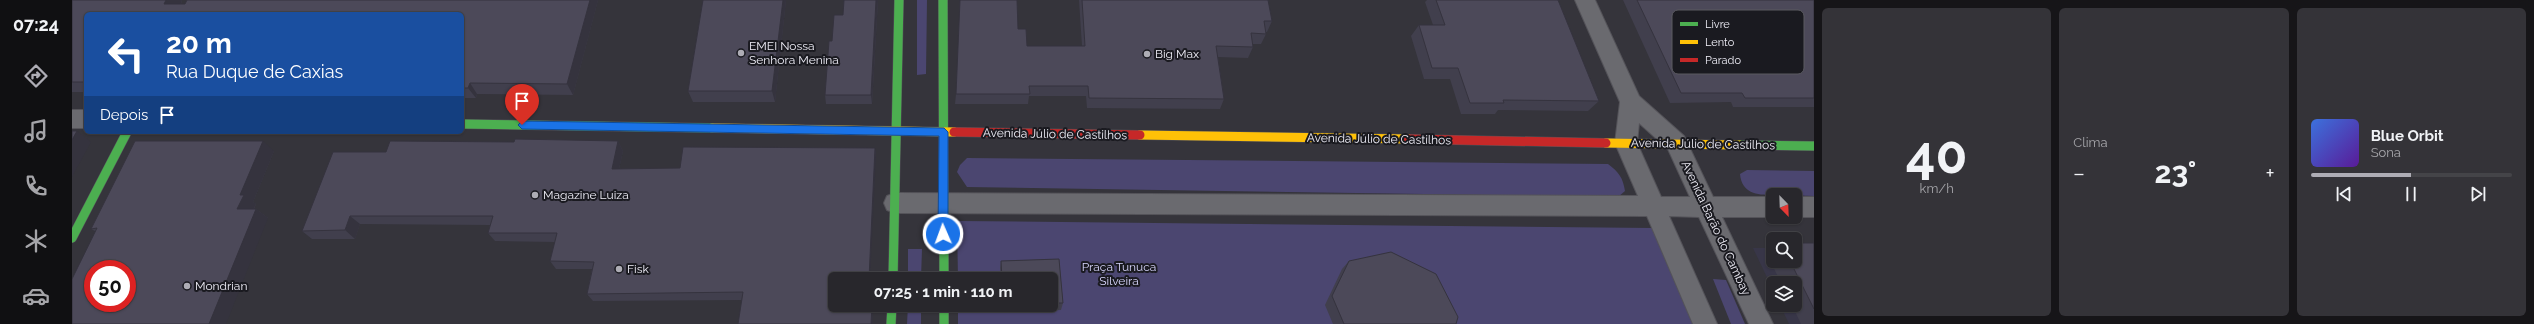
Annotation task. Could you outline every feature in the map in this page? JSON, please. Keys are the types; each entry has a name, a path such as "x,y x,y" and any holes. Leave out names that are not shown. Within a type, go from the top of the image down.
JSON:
{"street":[{"path":"893,272 899,0"},
{"path":"943,0 944,132 942,203 944,272"},
{"name":"Avenida Barão do Cambay","path":"1585,0 1631,102 1676,143 1707,206 1761,324"},
{"path":"1631,102 1626,143 1705,324"},
{"path":"72,119 84,119"},
{"name":"Avenida Júlio de Castilhos","path":"464,124 1814,146"},
{"path":"72,238 126,134"},
{"path":"894,202 1766,206"},
{"path":"1802,207 1814,207"},
{"path":"891,324 892,312"},
{"path":"944,312 944,324"}],"shaded area":[{"path":"1753,248 1766,248 1766,268 1797,268 1800,276 1766,276"},
{"path":"1802,284 1814,324 1789,324 1783,312 1802,312"}],"green space":[{"path":"917,0 927,0 926,74 917,75"},
{"path":"967,158 1608,164 1620,176 1625,191 1618,197 967,187 957,172 960,165"},
{"path":"1747,170 1814,171 1814,196 1802,196 1802,188 1766,188 1766,195 1757,194 1746,188 1742,182 1740,174"},
{"name":"Praça Tunuca Silveira","path":"957,221 1653,228 1694,324 958,324 958,312 1058,312 1058,272 958,272"},
{"path":"908,249 922,249 921,272 908,272"},
{"path":"1713,279 1726,280 1745,324 1731,324"},
{"path":"908,312 921,312 921,324 907,324"}],"building":[{"path":"72,0 166,0 164,4 185,4 187,0 590,0 567,84 470,83 468,88 464,88 464,12 84,12 84,82 72,82"},
{"name":"EMEI Nossa Senhora Menina","path":"703,0 783,0 772,91 688,91"},
{"path":"844,0 876,0 871,95 825,95 829,41 832,41 834,15 843,15"},
{"path":"960,0 1017,0 1018,29 1026,29 1027,46 1085,46 1082,0 1268,0 1272,21 1264,21 1266,34 1251,33 1253,47 1216,46 1224,99 1089,98 1088,86 1029,86 1030,94 956,94"},
{"path":"1436,0 1558,0 1599,101 1503,100 1504,103 1470,103 1458,68 1432,68 1419,25 1445,25"},
{"path":"1637,0 1814,0 1814,98 1745,98 1742,93 1681,93 1672,74 1804,74 1804,10 1672,10 1672,74"},
{"path":"72,131 77,131 72,140"},
{"path":"515,139 618,141 612,169 680,168 683,147 875,148 869,272 828,272 828,312 872,312 871,324 738,324 743,292 587,294 594,262 550,261 557,233 488,233 493,216 350,216 345,230 302,231 333,152 386,152 390,141 514,142"},
{"path":"135,141 263,141 240,195 244,195 237,209 256,209 209,324 72,324 72,279 97,228 91,229"},
{"path":"1802,243 1814,243 1814,309 1802,285 1802,276 1798,276 1794,268 1802,268"},
{"path":"1391,252 1436,274 1458,317 1456,324 1344,324 1332,296 1349,261"},
{"path":"1059,259 1063,303 1058,303 1058,272 1002,272 1001,261"}],"traffic: fast":[{"path":"893,272 899,0"},
{"path":"943,0 944,272"},
{"path":"464,124 712,128"},
{"path":"72,238 126,134"},
{"path":"1739,145 1814,146"},
{"path":"891,324 892,312"},
{"path":"944,312 944,324"}],"traffic: slow":[{"path":"712,128 954,132"},
{"path":"1140,135 1408,139"},
{"path":"1606,143 1739,145"}],"traffic: jam":[{"path":"954,132 1140,135"},
{"path":"1408,139 1606,143"}],"place":[{"name":"EMEI Nossa Senhora Menina","path":"741,53"},
{"name":"Big Max","path":"1147,54"},
{"name":"Magazine Luiza","path":"535,195"},
{"name":"Fisk","path":"619,269"},
{"name":"Mondrian","path":"187,286"}],"route":[{"path":"522,125 944,132 942,203 943,234"}]}
